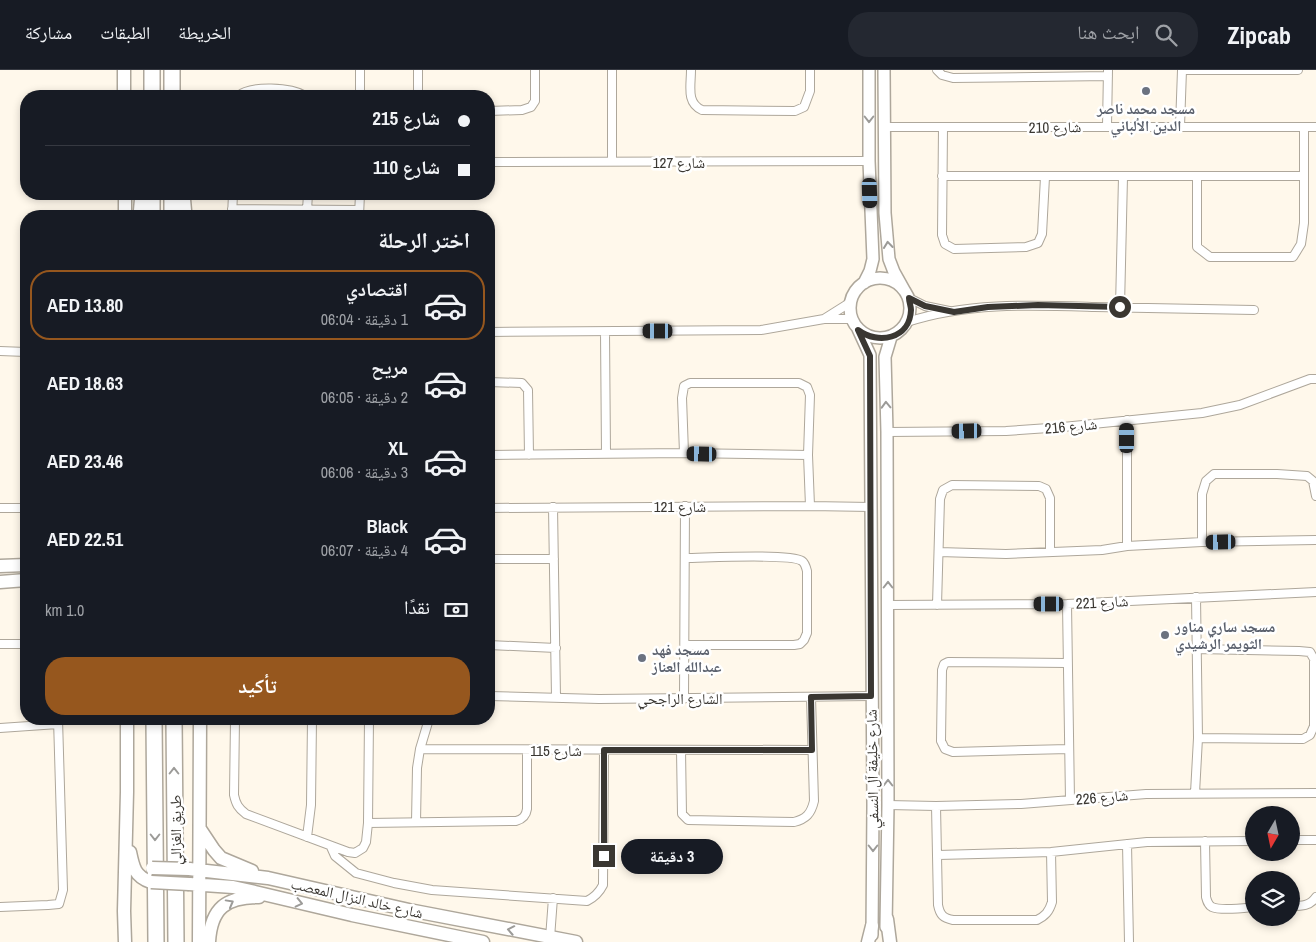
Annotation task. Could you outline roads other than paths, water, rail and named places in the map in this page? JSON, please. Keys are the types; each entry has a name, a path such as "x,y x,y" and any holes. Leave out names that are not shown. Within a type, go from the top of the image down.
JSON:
{"highway":[{"path":"152,70 152,90"},
{"path":"172,70 172,90"},
{"name":"طريق الغزالي","path":"154,725 156,942"},
{"name":"طريق الغزالي","path":"174,725 176,942"}],"main road":[{"path":"123,74 124,90"},
{"path":"6,566 20,565"},
{"path":"0,582 20,580"},
{"path":"125,942 127,725"},
{"path":"199,942 194,870 200,829 200,725"},
{"path":"124,911 130,883 136,873 130,852 126,820"},
{"path":"200,829 221,858 268,878"},
{"name":"شارع خالد النزال المعصب","path":"483,942 395,925 233,888 151,882 136,873 152,868 194,870 268,878 409,910 576,942"},
{"path":"210,942 210,928 215,916 223,906 234,899 244,897 276,897"},
{"path":"887,919 890,942"},
{"path":"869,942 872,926"}],"street":[{"path":"360,70 360,90"},
{"path":"418,70 418,90"},
{"path":"495,111 522,110 531,107 535,101 535,70"},
{"path":"612,70 612,161"},
{"path":"691,70 691,100 695,107 702,110 795,111 804,107 808,98 810,70"},
{"path":"864,283 873,259 869,161 869,70"},
{"path":"884,70 884,213 889,259 906,294 911,310 907,322 900,331 882,339 873,338 858,330 852,319 850,310 855,291 864,283 874,279 886,279 896,282 906,294 925,306 954,312"},
{"path":"937,70 953,78 1108,73 1107,126"},
{"path":"1180,126 1182,70 1298,70"},
{"path":"252,90 291,90"},
{"name":"شارع 210","path":"884,127 1316,127"},
{"path":"1198,177 1197,247 1203,253 1210,257 1293,257 1301,244 1304,224 1304,127"},
{"path":"943,128 942,235 945,244 954,248 1026,247 1038,243 1042,234 1045,177"},
{"name":"شارع 127","path":"495,162 869,161"},
{"path":"942,176 1303,176"},
{"path":"1120,307 1123,177"},
{"path":"307,210 308,200"},
{"path":"824,320 851,302"},
{"path":"907,322 923,317 988,307 1038,305 1254,310"},
{"path":"495,332 761,330 824,320 852,319"},
{"name":"شارع خليفة آل النسفي","path":"858,330 870,356 872,926"},
{"path":"605,332 606,454"},
{"name":"شارع خليفة آل النسفي","path":"885,942 887,919 888,605 885,357 890,337"},
{"path":"0,351 20,352"},
{"name":"شارع 216","path":"887,432 1006,431 1202,413 1240,405 1313,379 1316,372"},
{"path":"495,382 522,383 528,390 529,455"},
{"path":"684,453 682,398 684,386 690,383 799,383 807,387 810,395 808,455 810,506"},
{"path":"1127,420 1127,546"},
{"path":"495,455 684,453 808,455"},
{"path":"1202,542 1202,494 1206,481 1214,474 1306,476 1313,481 1316,496"},
{"path":"937,605 940,499 944,490 952,485 1040,486 1046,489 1050,498 1050,551"},
{"path":"684,699 685,506"},
{"path":"553,507 556,698"},
{"name":"شارع 121","path":"495,508 871,507"},
{"path":"0,508 20,508"},
{"path":"939,552 1006,554 1102,550 1127,546 1202,542 1316,538 1316,544"},
{"path":"685,558 784,556 802,561 807,571 807,634 800,644 685,645"},
{"path":"495,559 554,559"},
{"name":"شارع 221","path":"888,605 1067,604 1316,592"},
{"path":"1195,793 1198,738 1196,597"},
{"path":"1067,604 1070,800"},
{"path":"0,644 20,644"},
{"path":"495,645 556,648"},
{"path":"1197,649 1300,651 1310,652 1314,659 1314,726 1310,735 1303,739 1198,738"},
{"path":"1067,663 948,662 944,664 942,670 941,741 945,749 953,752 1070,749"},
{"name":"الشارع الراجحي","path":"495,696 684,699 871,696"},
{"path":"681,750 682,814 688,820 794,822 803,820 812,810 814,801 811,697"},
{"path":"0,728 29,725"},
{"path":"0,907 59,904 63,890 58,725"},
{"path":"235,725 236,804 239,809 246,814 331,847 355,853 363,848 366,842 368,823 369,725"},
{"path":"306,837 311,805 312,725"},
{"path":"416,822 417,768 427,725"},
{"name":"شارع 115","path":"420,749 812,750"},
{"path":"368,823 516,821 522,819 526,815 527,809 527,750"},
{"path":"331,847 335,856 356,873 394,883 432,890 587,901 595,897 603,885 604,750"},
{"name":"شارع 226","path":"888,805 936,806 1070,800 1146,794 1316,793"},
{"path":"936,806 938,905 939,913 944,918 953,920 1036,920 1045,916 1052,902 1052,852"},
{"path":"1300,840 1316,840"},
{"path":"1205,841 1206,897 1208,903 1213,908 1220,909 1245,908"},
{"path":"938,855 1052,852 1127,844 1245,841"},
{"path":"1127,844 1129,942"},
{"path":"1300,906 1306,906 1316,897"},
{"path":"550,938 553,898"}],"place":[{"name":"مسجد محمد ناصر الدين الألباني","path":"1146,91"},
{"name":"مسجد ساري مناور الثويمر الرشيدي","path":"1165,635"},
{"name":"مسجد فهد عبدالله العناز","path":"642,658"}]}
